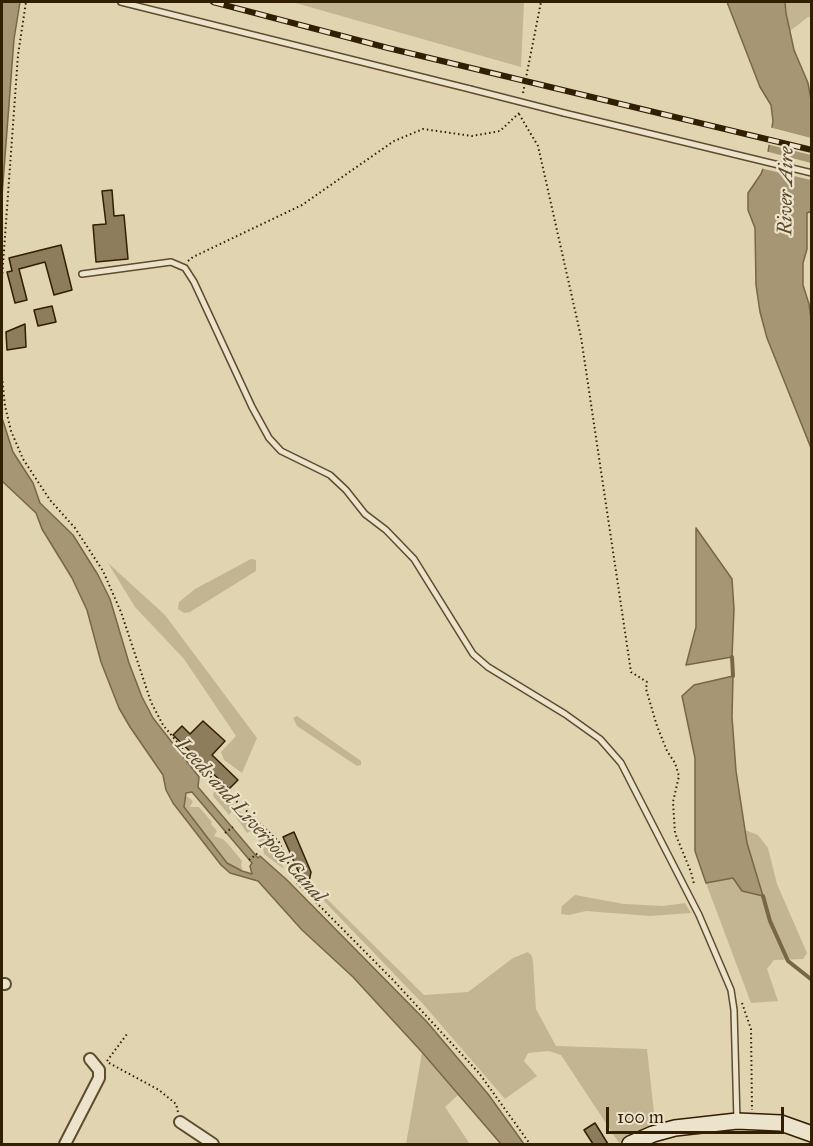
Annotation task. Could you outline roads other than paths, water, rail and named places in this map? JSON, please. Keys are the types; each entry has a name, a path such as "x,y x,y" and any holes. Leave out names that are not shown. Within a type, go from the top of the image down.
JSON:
{"street":[{"path":"65,1144 99,1078 99,1070 90,1059"},
{"path":"630,1144 675,1128 744,1121 781,1123 812,1134"},
{"path":"180,1122 213,1144"}],"lane":[{"path":"121,2 564,113 812,172"},
{"path":"82,274 171,262 185,268 194,282 252,406 280,451 330,476 346,490 365,514 386,530 414,559 473,654 488,667 566,714 600,739 621,763 691,899 731,990 744,1121"}],"water":[{"path":"2,2 20,2 14,39 2,196"},
{"name":"River Aire","path":"727,2 785,2 794,50 808,83 812,105 812,211 807,213 807,249 803,263 803,285 812,326 811,448 767,338 760,312 756,285 755,228 748,210 748,193 761,174 767,158 773,121 771,105 760,87"},
{"path":"2,418 13,452 33,483 40,503 73,535 98,575 110,599 129,663 142,697 153,718 199,777 198,787 258,858 260,856 287,880 427,1022 488,1094 524,1144 501,1144 421,1051 353,977 302,930 258,881 230,873 221,865 173,803 166,790 163,775 119,708 101,662 87,610 72,578 42,529 36,513 2,481","holes":["192,792 252,863 250,866 252,874 227,863 184,807 186,793"]},
{"path":"696,528 732,579 734,609 732,657 686,665 696,627"},
{"path":"733,676 732,717 736,771 747,843 763,896 742,891 733,878 706,883 695,851 695,758 682,696 694,685"}],"waterway":[{"path":"732,657 733,676"},
{"path":"763,896 770,921 788,961 812,980"}],"railway":[{"path":"213,2 388,48 812,150"}],"water label":[{"name":"Leeds and Liverpool Canal","path":"250,821"}]}
